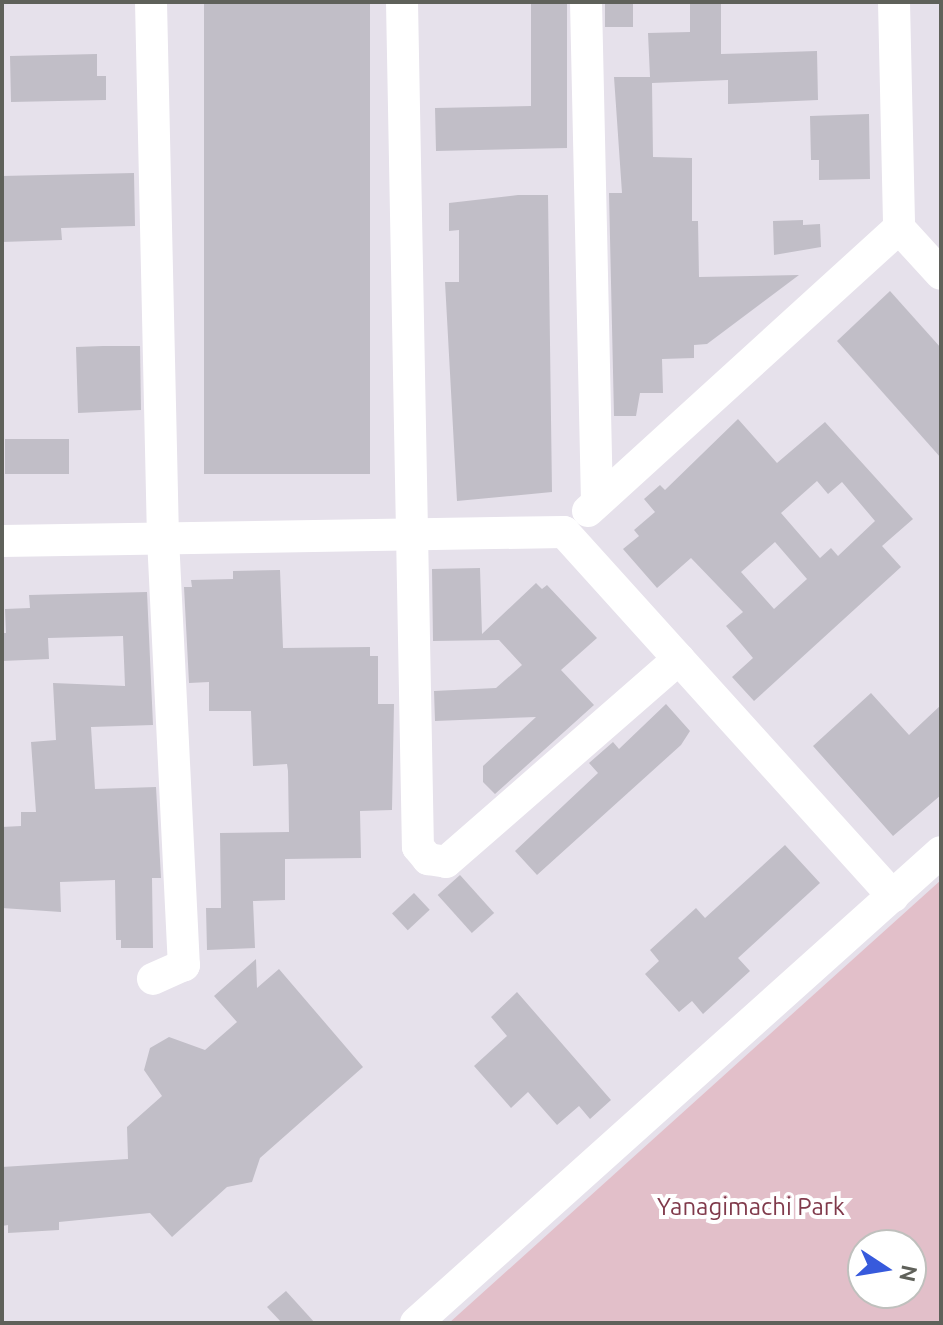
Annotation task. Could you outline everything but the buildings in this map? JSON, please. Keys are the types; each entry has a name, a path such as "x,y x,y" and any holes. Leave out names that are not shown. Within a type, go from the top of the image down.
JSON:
{"street":[{"path":"151,2 163,538 184,965 153,979"},
{"path":"402,2 418,847 428,859 446,862 679,659"},
{"path":"586,2 597,502"},
{"path":"894,2 899,228 941,274"},
{"path":"2,541 412,531 564,532 899,228"},
{"path":"564,532 893,896"},
{"path":"416,1323 941,852"}],"green space":[{"name":"Yanagimachi Park","path":"941,880 941,1323 449,1323"}]}
